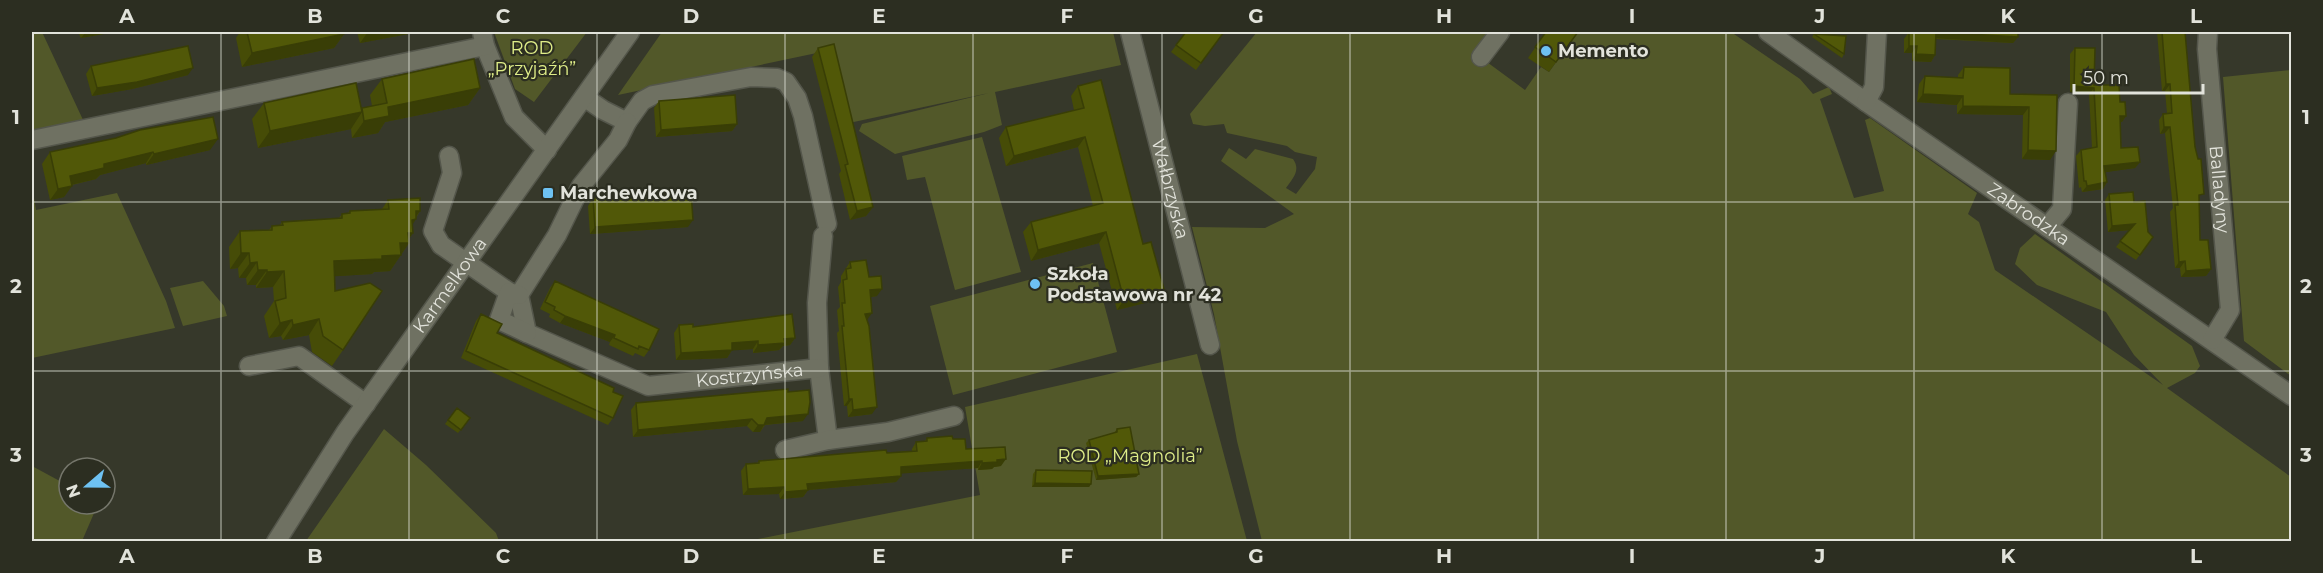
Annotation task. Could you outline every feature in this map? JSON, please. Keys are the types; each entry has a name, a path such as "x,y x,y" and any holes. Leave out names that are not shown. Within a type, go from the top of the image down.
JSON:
{"street":[{"name":"Karmelkowa","path":"276,542 366,404 472,266 547,150 630,32"},
{"name":"Wałbrzyska","path":"1130,32 1210,345"},
{"path":"1482,57 1500,32"},
{"name":"Zabrodzka","path":"1768,32 2292,396"},
{"path":"1866,102 1874,87 1877,32"},
{"name":"Balladyny","path":"2208,32 2208,61 2230,310 2211,340"},
{"path":"32,140 484,39 514,117 547,150"},
{"path":"514,293 556,235 581,186 618,140 642,101 653,95 751,77 777,78 786,82 797,98 803,116 825,230 817,303 819,369"},
{"path":"584,97 627,122"},
{"path":"2047,227 2062,209 2068,103"},
{"path":"449,156 452,173 433,231 441,245 514,293 527,333"},
{"name":"Kostrzyńska","path":"514,293 499,321 648,386 819,369 828,440"},
{"path":"249,366 299,356 366,404"},
{"path":"785,450 828,440 888,432 954,416"}],"green space":[{"path":"32,32 42,32 84,122 32,133"},
{"name":"ROD „Przyjaźń”","path":"494,32 587,32 534,102 515,89"},
{"path":"662,32 1113,32 1121,65 995,92 1002,125 984,132 895,154 859,131 862,124 989,93 849,123 831,50 618,95"},
{"path":"1257,32 1488,32 1476,54 1525,90 1541,67 1549,72 1578,32 1731,32 1800,79 1813,94 1829,87 1832,94 1820,99 1854,198 1884,191 1865,120 1870,118 1977,193 1968,214 1979,222 1995,270 2163,385 2134,355 2106,312 2037,285 2015,264 2020,248 2035,234 2192,346 2200,366 2195,373 2167,388 2291,477 2291,541 1262,541 1237,441 1214,314 1192,227 1265,228 1294,214 1221,161 1229,148 1246,159 1255,149 1293,159 1296,170 1286,188 1296,194 1315,169 1317,157 1295,152 1287,146 1227,133 1224,124 1205,126 1193,124 1190,114"},
{"path":"2292,70 2291,376 2244,341 2223,77"},
{"path":"982,137 1021,272 955,290 925,177 907,180 902,156"},
{"path":"32,186 36,210 117,193 166,301 175,328 32,358"},
{"path":"1093,263 1117,352 953,395 930,306"},
{"path":"203,281 224,306 227,316 183,326 170,288"},
{"name":"ROD „Magnolia”","path":"1197,354 1247,541 743,542 980,495 965,407"},
{"path":"384,429 426,465 496,533 499,541 306,541"},
{"path":"32,466 57,480 57,516 93,516 82,541 32,541"}],"building":[{"path":"247,32 344,32 344,34 252,53"},
{"path":"1186,32 1224,32 1201,63 1176,45"},
{"name":"Memento","path":"1546,32 1578,32 1556,62 1535,47"},
{"path":"1909,32 1936,32 1935,55 1916,54 1917,46 1909,46"},
{"path":"1936,32 2018,32 2018,37"},
{"path":"2162,32 2185,32 2195,147 2198,159 2201,159 2204,194 2199,195 2200,240 2208,240 2211,269 2186,271 2185,261 2179,262 2175,205 2178,205 2170,127 2164,127 2163,114 2172,113 2170,84 2166,84"},
{"path":"1814,34 1846,36 1844,54"},
{"path":"834,44 873,207 857,211 845,165 848,164 818,48"},
{"path":"188,46 193,68 137,82 97,88 91,66"},
{"path":"2075,48 2095,48 2094,85 2119,85 2120,102 2125,102 2126,116 2120,116 2121,148 2138,147 2140,162 2104,166 2107,182 2087,186 2084,181 2081,150 2097,147 2094,88 2074,86"},
{"path":"474,59 480,88 388,107 389,116 364,121 362,108 387,103 382,79"},
{"path":"1964,67 2010,68 2010,94 2057,95 2056,151 2028,150 2029,107 1963,106 1963,96 1923,94 1925,76 1963,78"},
{"path":"1101,80 1143,244 1151,242 1164,289 1124,300 1106,232 1038,250 1031,222 1103,203 1085,137 1014,156 1006,127 1084,108 1078,86"},
{"path":"356,83 362,112 270,131 264,103"},
{"path":"735,95 737,124 661,130 659,101"},
{"path":"213,117 218,139 104,164 104,168 70,176 72,186 58,189 50,152 116,138 140,130"},
{"path":"691,192 693,220 595,227 593,198"},
{"path":"2133,192 2134,202 2145,201 2148,232 2153,237 2140,255 2120,241 2135,224 2112,226 2109,194"},
{"path":"420,198 420,211 416,211 416,219 412,220 413,233 408,233 409,243 400,243 401,255 382,256 382,259 334,261 335,291 370,283 382,291 343,350 323,336 319,319 293,325 292,320 280,323 275,301 286,298 284,271 258,270 257,262 250,263 249,253 241,253 240,231 272,230 272,226 283,225 282,222 342,218 342,214 350,213 350,211 389,209 388,200"},
{"path":"866,260 869,277 881,276 882,289 870,290 872,313 865,314 869,326 877,407 853,410 852,399 849,399 842,326 844,326 842,303 845,303 843,280 847,279 846,269 851,268 850,262"},
{"path":"555,281 659,329 649,350 639,346 638,349 614,338 615,335 554,310 555,307 545,302"},
{"path":"481,314 502,324 497,333 614,388 613,392 623,396 613,418 466,351"},
{"path":"792,314 795,338 784,339 785,343 758,345 758,341 732,343 732,350 681,353 679,325 693,324 693,327"},
{"path":"788,389 788,392 809,390 808,414 767,418 764,425 758,425 752,419 638,430 636,403"},
{"path":"457,408 470,418 461,430 448,420"},
{"path":"1130,427 1139,474 1098,476 1089,440 1117,432 1117,429"},
{"path":"952,436 953,439 965,439 966,449 1005,447 1006,459 997,460 997,462 901,467 901,476 807,484 808,490 785,492 784,487 748,489 746,464 886,450 887,453 917,451 916,442 927,441 927,438"},
{"path":"1036,470 1092,471 1091,484 1035,483"}],"place":[{"name":"Memento","path":"1546,51"},
{"name":"Marchewkowa","path":"548,193"},
{"name":"Szkoła Podstawowa nr 42","path":"1035,284"}]}
